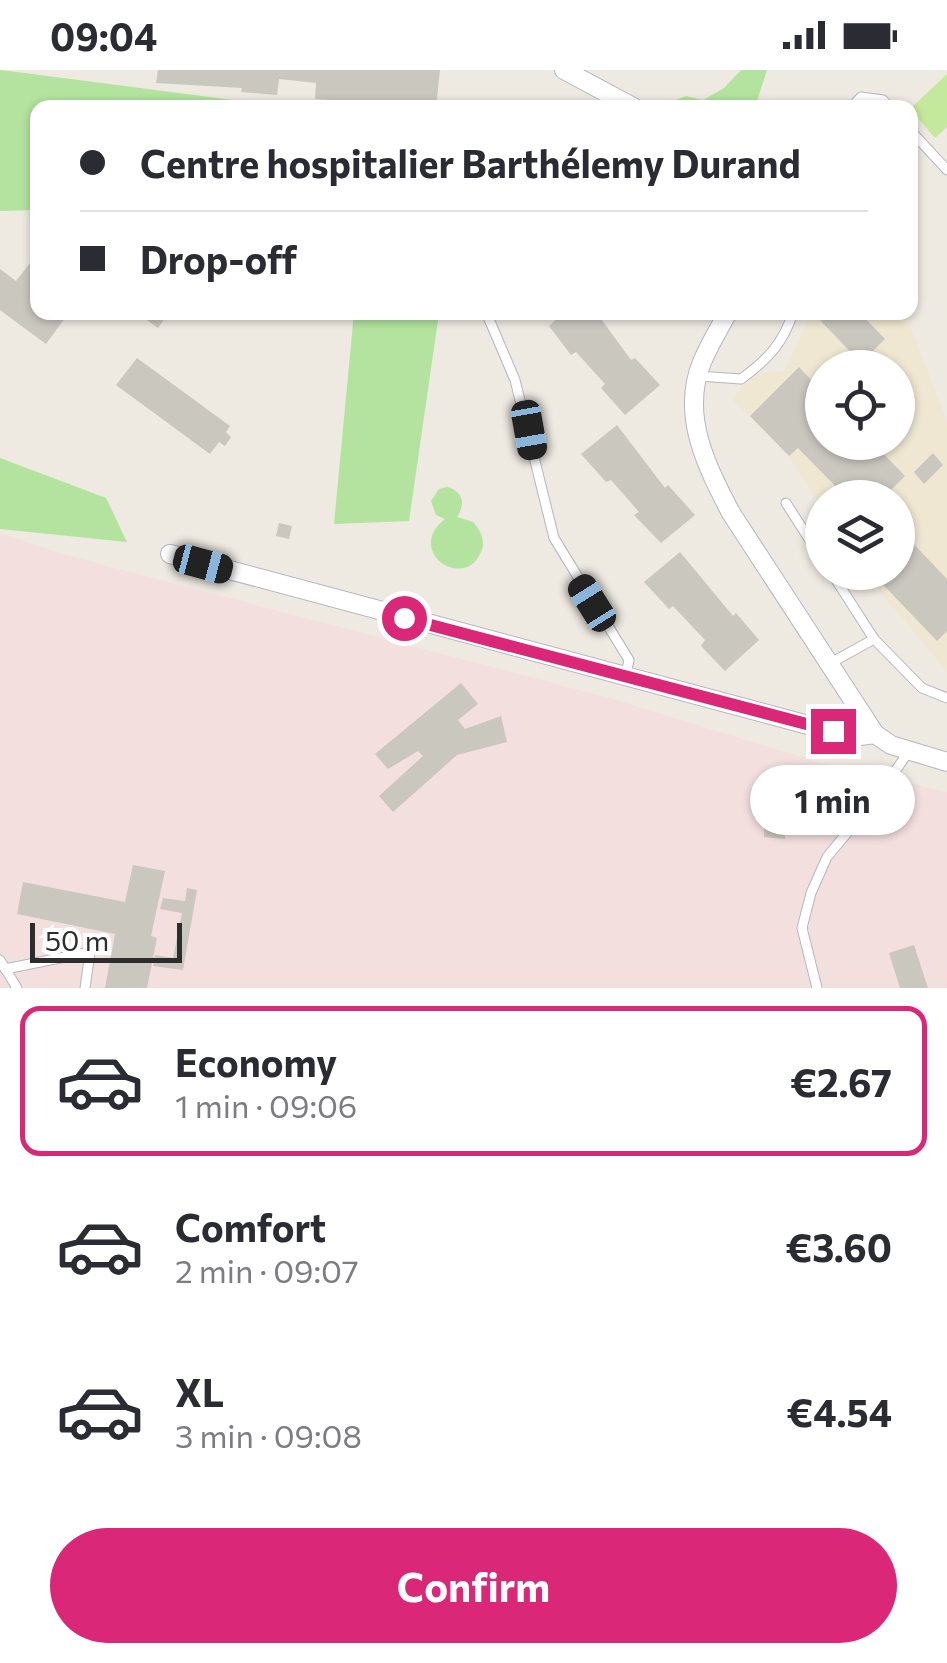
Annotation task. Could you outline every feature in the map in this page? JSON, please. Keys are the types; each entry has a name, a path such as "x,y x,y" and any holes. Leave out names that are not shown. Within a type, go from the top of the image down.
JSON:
{"street":[{"path":"564,70 621,100"},
{"path":"724,320 698,376 694,414 704,458 731,514 875,734 909,751 947,762"},
{"path":"170,554 853,737 875,734"}],"lane":[{"path":"859,100 883,100"},
{"path":"918,139 947,170"},
{"path":"489,320 515,380 554,538 629,660 626,674"},
{"path":"698,376 741,379 768,360 791,320"},
{"path":"786,502 805,533"},
{"path":"843,590 874,639 922,688 947,698"},
{"path":"828,665 874,639"},
{"path":"817,988 802,928 812,893 827,857 909,751"},
{"path":"17,988 3,964 90,952 85,988"}],"shaded area":[{"path":"809,320 905,320 947,421 947,671 878,590 915,590 915,480 805,481 789,456 732,399 756,374 784,371"},
{"path":"0,533 66,555 610,698 818,762 947,792 947,988 0,988"}],"green space":[{"path":"0,70 232,100 30,100 30,210 0,211"},
{"path":"741,70 767,70 757,100 703,100 724,88"},
{"path":"947,74 947,127 935,138 918,118 918,101"},
{"path":"353,320 438,320 409,521 334,524"},
{"path":"0,458 106,498 127,542 0,529"},
{"path":"447,487 461,499 457,517 473,522 483,540 473,563 462,568 451,568 441,562 431,543 434,531 445,519 436,515 431,501 439,489"}],"building":[{"path":"158,70 440,70 437,100 315,99 316,83 279,79 277,95 241,92 242,88 156,83"},
{"path":"30,263 30,320 64,320 46,344 0,310 0,269 16,281"},
{"path":"147,320 164,320 158,328"},
{"path":"555,320 602,320 631,360 635,358 660,385 625,415 601,388 605,384 576,352 571,355 549,326"},
{"path":"820,320 867,320 885,339 874,350 849,350"},
{"path":"137,358 230,426 226,432 231,437 225,446 219,442 210,454 116,385"},
{"path":"799,367 805,374 805,455 798,448 789,456 750,416"},
{"path":"617,425 665,488 668,485 695,515 661,543 634,515 639,512 611,480 606,482 581,454"},
{"path":"933,453 943,465 924,484 914,472"},
{"path":"810,460 889,460 905,476 901,480 829,480"},
{"path":"279,523 292,526 289,539 276,536"},
{"path":"915,545 947,579 947,631 937,641 888,590 915,590"},
{"path":"680,552 733,616 736,613 759,640 725,671 701,646 705,640 644,582"},
{"path":"461,683 478,704 458,720 465,729 501,716 507,742 457,755 393,812 379,796 423,756 418,751 388,769 375,754"},
{"path":"765,803 786,804 785,839 764,837"},
{"path":"133,865 165,871 151,936 157,938 147,988 105,988 115,934 17,914 23,882 125,902"},
{"path":"187,888 197,890 183,970 153,966 155,955 173,958 182,913 160,909 163,898 185,901"},
{"path":"914,945 928,988 900,988 889,953"}],"route":[{"path":"404,618 833,731"}]}
